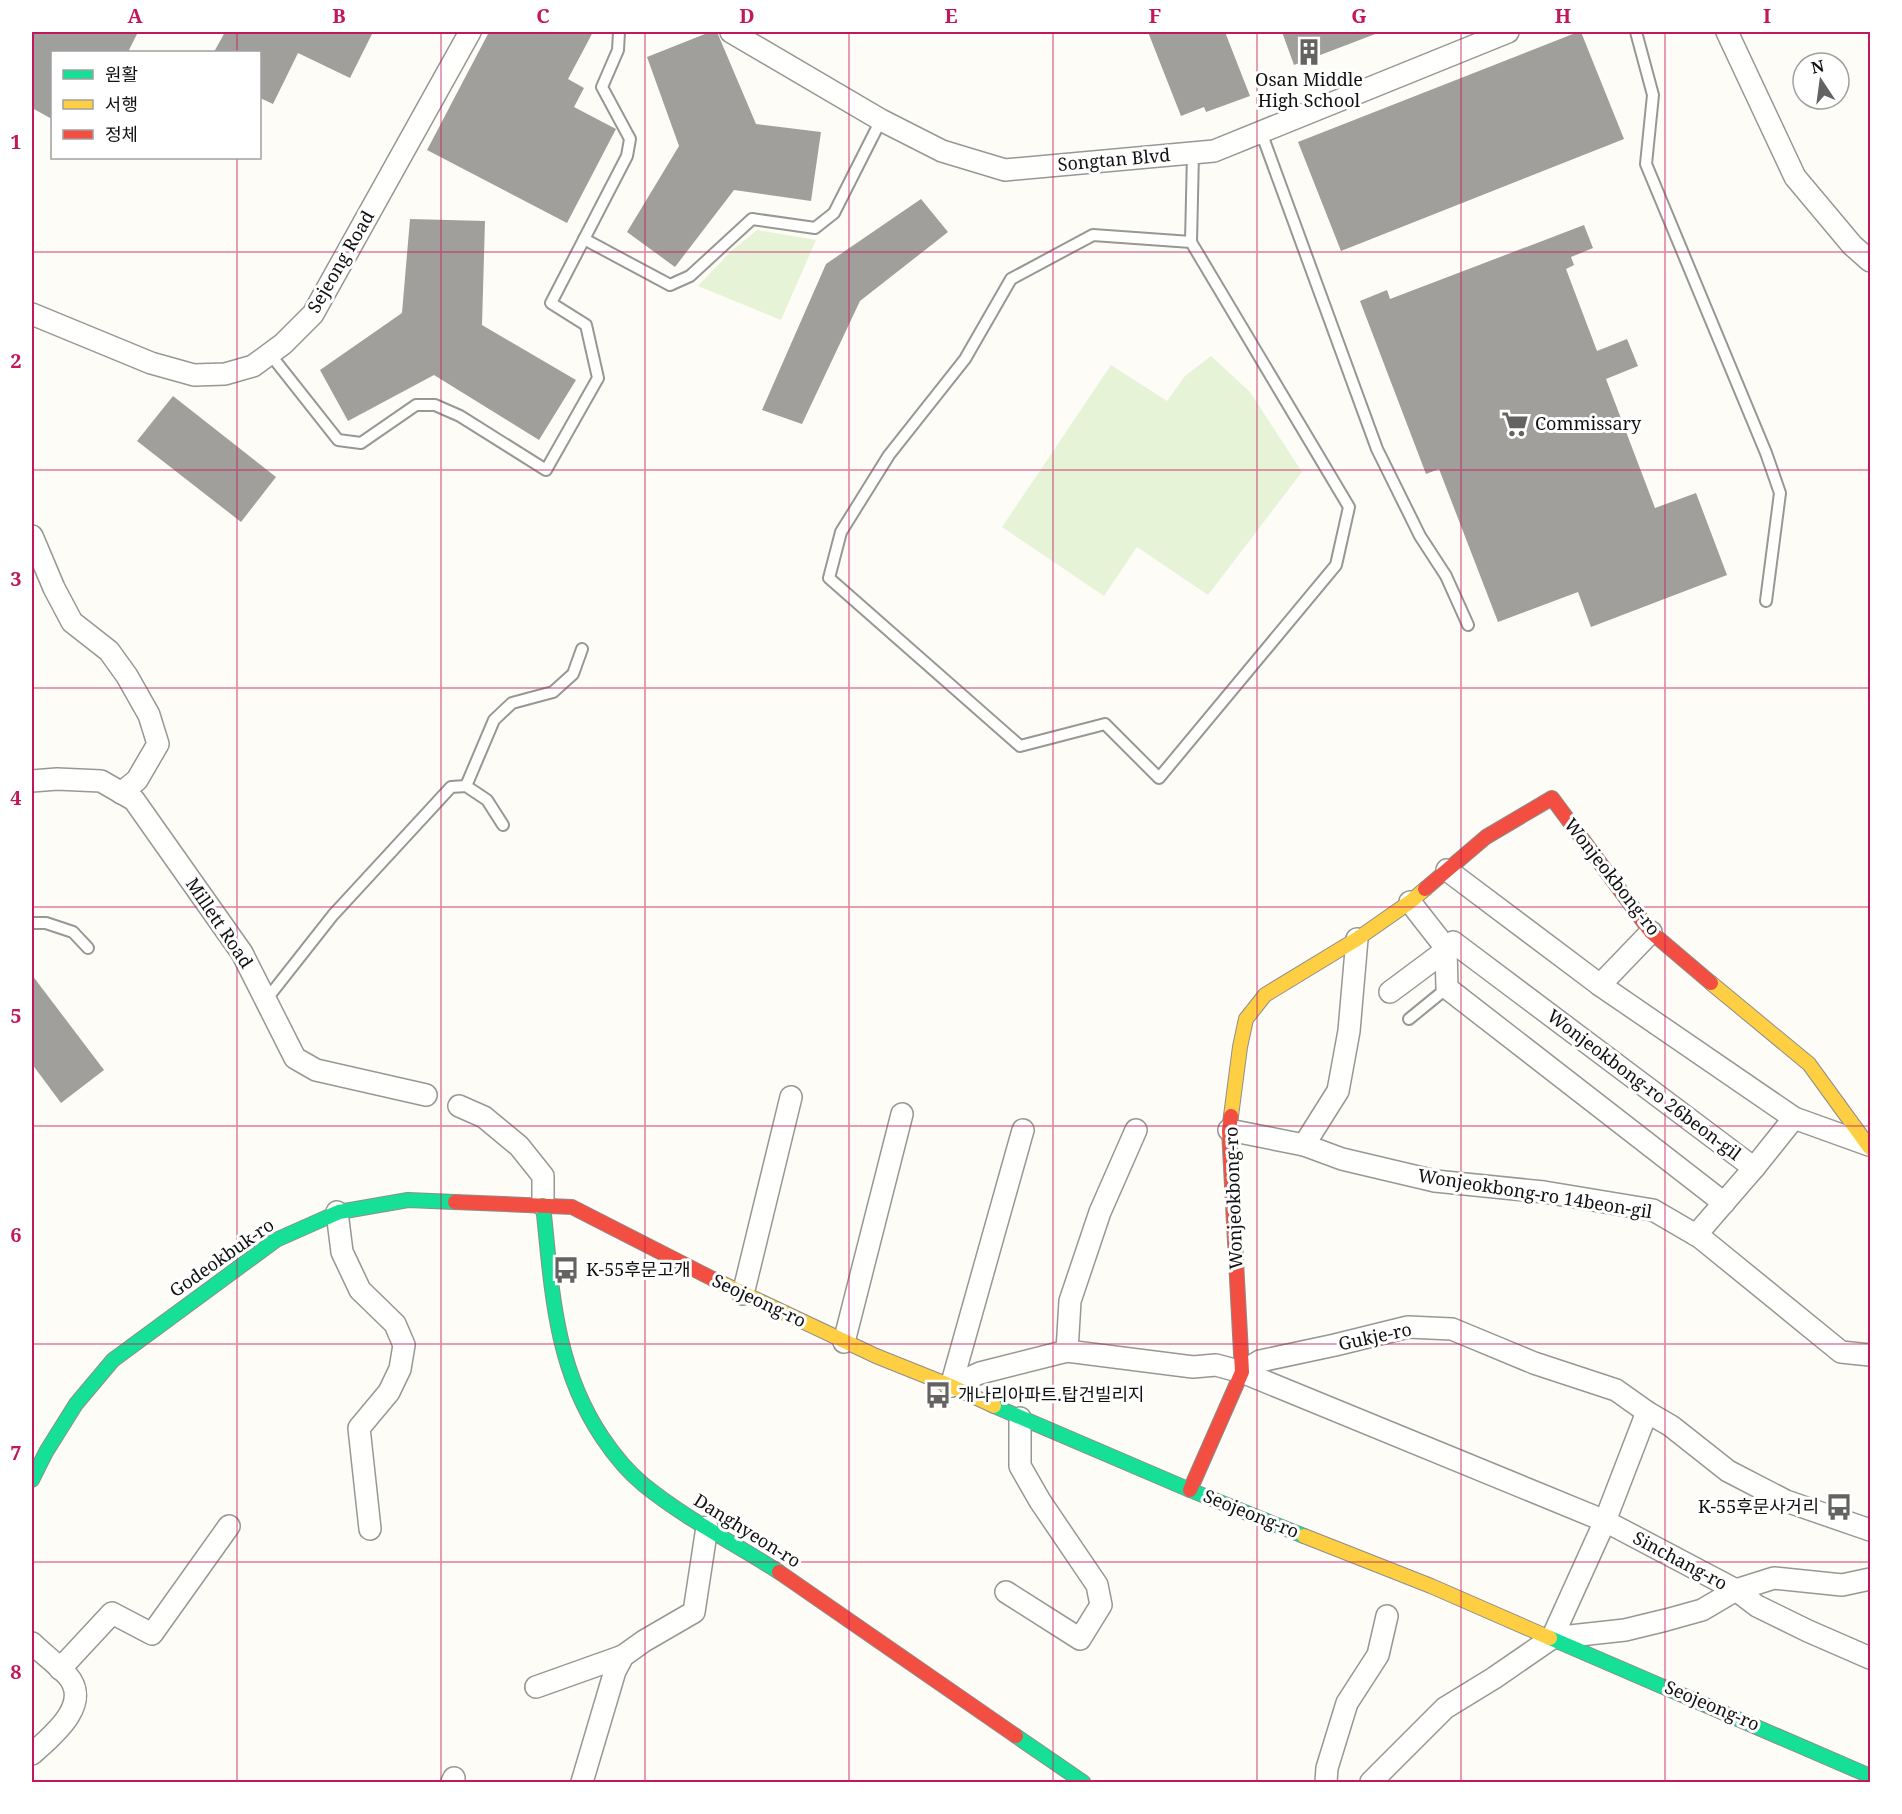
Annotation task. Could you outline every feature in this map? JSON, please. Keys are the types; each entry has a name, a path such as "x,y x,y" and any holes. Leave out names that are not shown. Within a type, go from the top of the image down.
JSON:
{"street":[{"name":"Sejeong Road","path":"32,314 151,363 194,375 225,374 253,366 283,344 313,314 470,32"},
{"name":"Songtan Blvd","path":"731,32 881,120 942,151 1005,170 1214,151 1508,32"},
{"path":"1727,32 1795,177 1851,245 1870,261"},
{"path":"32,536 54,588 72,622 109,651 127,676 149,716 158,744 137,780 121,793"},
{"name":"Millett Road","path":"32,781 57,779 101,781 134,800 242,953 295,1058 316,1070 426,1095"},
{"name":"Wonjeokbong-ro","path":"1190,1490 1242,1372 1229,1130 1246,1019 1265,996 1357,939 1410,902 1486,837 1552,798 1651,932 1809,1064 1870,1147"},
{"path":"1447,870 1600,985 1794,1118 1870,1147"},
{"path":"1410,902 1446,948 1447,988 1724,1203"},
{"path":"1600,985 1651,932"},
{"path":"1304,1145 1338,1091 1349,1031 1357,939"},
{"name":"Wonjeokbong-ro 26beon-gil","path":"1446,948 1452,942 1754,1168 1696,1235"},
{"path":"1390,992 1446,948"},
{"path":"743,1294 791,1097"},
{"path":"459,1106 484,1117 519,1146 543,1176 543,1205"},
{"path":"844,1342 902,1114"},
{"path":"1754,1168 1794,1118"},
{"path":"951,1386 1023,1130"},
{"path":"1067,1351 1070,1301 1100,1212 1136,1130"},
{"name":"Wonjeokbong-ro 14beon-gil","path":"1229,1130 1304,1145 1342,1159 1435,1181 1544,1192 1653,1210 1696,1235 1841,1352 1870,1355"},
{"name":"Godeokbuk-ro","path":"32,1480 46,1452 76,1404 112,1360 276,1240 337,1212 408,1200 543,1205"},
{"name":"Seojeong-ro","path":"543,1205 572,1207 743,1294 844,1342 1190,1490 1420,1582 1870,1776"},
{"name":"Danghyeon-ro","path":"543,1205 554,1307 568,1369 586,1411 611,1450 642,1482 671,1504 788,1577 1083,1782"},
{"path":"337,1212 342,1252 360,1290 395,1324 404,1345 400,1369 389,1392 359,1428 370,1529"},
{"name":"Gukje-ro","path":"1242,1372 1260,1361 1408,1327 1452,1329 1534,1363 1616,1390 1671,1426 1728,1471 1786,1501 1870,1530"},
{"path":"951,1386 980,1373 1067,1351 1193,1367 1216,1365 1242,1372 1605,1521"},
{"path":"1552,1638 1605,1521 1647,1412"},
{"path":"1006,1592 1080,1639 1101,1605 1096,1585 1040,1501 1020,1466 1020,1418"},
{"name":"Sinchang-ro","path":"1605,1521 1736,1590 1757,1606 1870,1658"},
{"path":"60,1669 112,1613 152,1634 229,1526"},
{"path":"536,1687 623,1656 694,1612 707,1527"},
{"path":"1371,1782 1445,1708 1552,1638 1625,1630 1666,1620 1702,1610 1736,1590 1774,1578 1842,1585 1870,1579"},
{"path":"1326,1782 1327,1768 1347,1703 1378,1655 1387,1616"},
{"path":"32,1643 73,1684 75,1697 74,1707 64,1722 32,1754"},
{"path":"582,1782 615,1671 623,1656"}],"lane":[{"path":"270,354 338,440 362,443 416,405 435,405 459,416 546,470 598,378 586,325 551,303 627,156 630,139 602,87 618,50 619,32"},
{"path":"1636,32 1653,95 1647,164 1766,453 1780,493 1766,601"},
{"path":"584,240 670,285 690,276 752,219 815,228 834,213 881,120"},
{"path":"1261,132 1377,449 1420,536 1446,576 1468,625"},
{"path":"1191,242 1093,235 1011,279 965,359 889,455 841,532 830,578 1020,746 1105,724 1159,778 1336,565 1349,507 1191,242 1193,153"},
{"path":"466,786 494,720 512,703 553,692 573,674 582,649"},
{"path":"266,1000 333,915 451,788 466,786 487,800 503,825"},
{"path":"32,923 46,923 73,932 88,948"},
{"path":"1409,1019 1447,988"}],"green space":[{"path":"757,230 816,240 781,320 698,286 731,251"},
{"path":"1211,356 1250,392 1302,472 1208,595 1137,547 1104,596 1002,527 1111,365 1167,401 1185,376"}],"building":[{"path":"32,32 138,32 128,51 51,51 51,118 32,108"},
{"path":"225,32 373,32 350,78 298,53 273,104 261,98 261,51 215,51"},
{"path":"489,32 593,32 568,79 584,88 574,107 616,129 567,223 427,150"},
{"path":"710,32 717,32 756,124 821,132 811,201 734,190 675,267 627,232 679,146 647,57"},
{"path":"1148,32 1225,32 1250,96 1206,112 1204,107 1181,116"},
{"name":"Osan Middle High School","path":"1282,32 1378,32 1378,33 1294,65"},
{"path":"1581,32 1624,139 1341,251 1298,142"},
{"path":"921,199 948,232 860,301 802,424 762,410 826,264"},
{"path":"410,219 485,221 482,325 576,380 539,440 434,375 348,421 320,370 402,313"},
{"name":"Commissary","path":"1584,225 1593,248 1571,257 1574,265 1566,269 1597,351 1627,339 1638,366 1606,379 1655,508 1696,493 1727,575 1591,627 1578,592 1498,622 1439,469 1426,474 1360,301 1387,290 1390,299"},
{"path":"173,396 276,477 241,522 137,441"},
{"path":"32,975 104,1070 61,1103 32,1064"}],"traffic: fast":[{"path":"32,1480 46,1452 76,1404 113,1360 276,1240 339,1212 408,1200 455,1202"},
{"path":"543,1205 553,1296 565,1354 586,1410 602,1437 627,1469 660,1497 693,1520 779,1572"},
{"path":"994,1406 1304,1536"},
{"path":"1550,1638 1870,1776"},
{"path":"1016,1736 1083,1782"}],"traffic: slow":[{"path":"1231,1116 1246,1019 1265,995 1357,939 1425,889"},
{"path":"1711,983 1809,1064 1870,1148"},
{"path":"713,1279 876,1356 994,1406"},
{"path":"1304,1536 1431,1586 1550,1638"}],"traffic: jam":[{"path":"1425,889 1486,837 1552,798 1651,932 1711,983"},
{"path":"1190,1490 1242,1372 1229,1130 1231,1116"},
{"path":"455,1202 572,1207 713,1279"},
{"path":"779,1572 1016,1736"}],"place":[{"name":"Osan Middle High School","path":"1309,52"},
{"name":"Commissary","path":"1515,424"},
{"name":"K-55후문고개","path":"566,1270"},
{"name":"개나리아파트.탑건빌리지","path":"938,1395"},
{"name":"K-55후문사거리","path":"1839,1507"}]}
